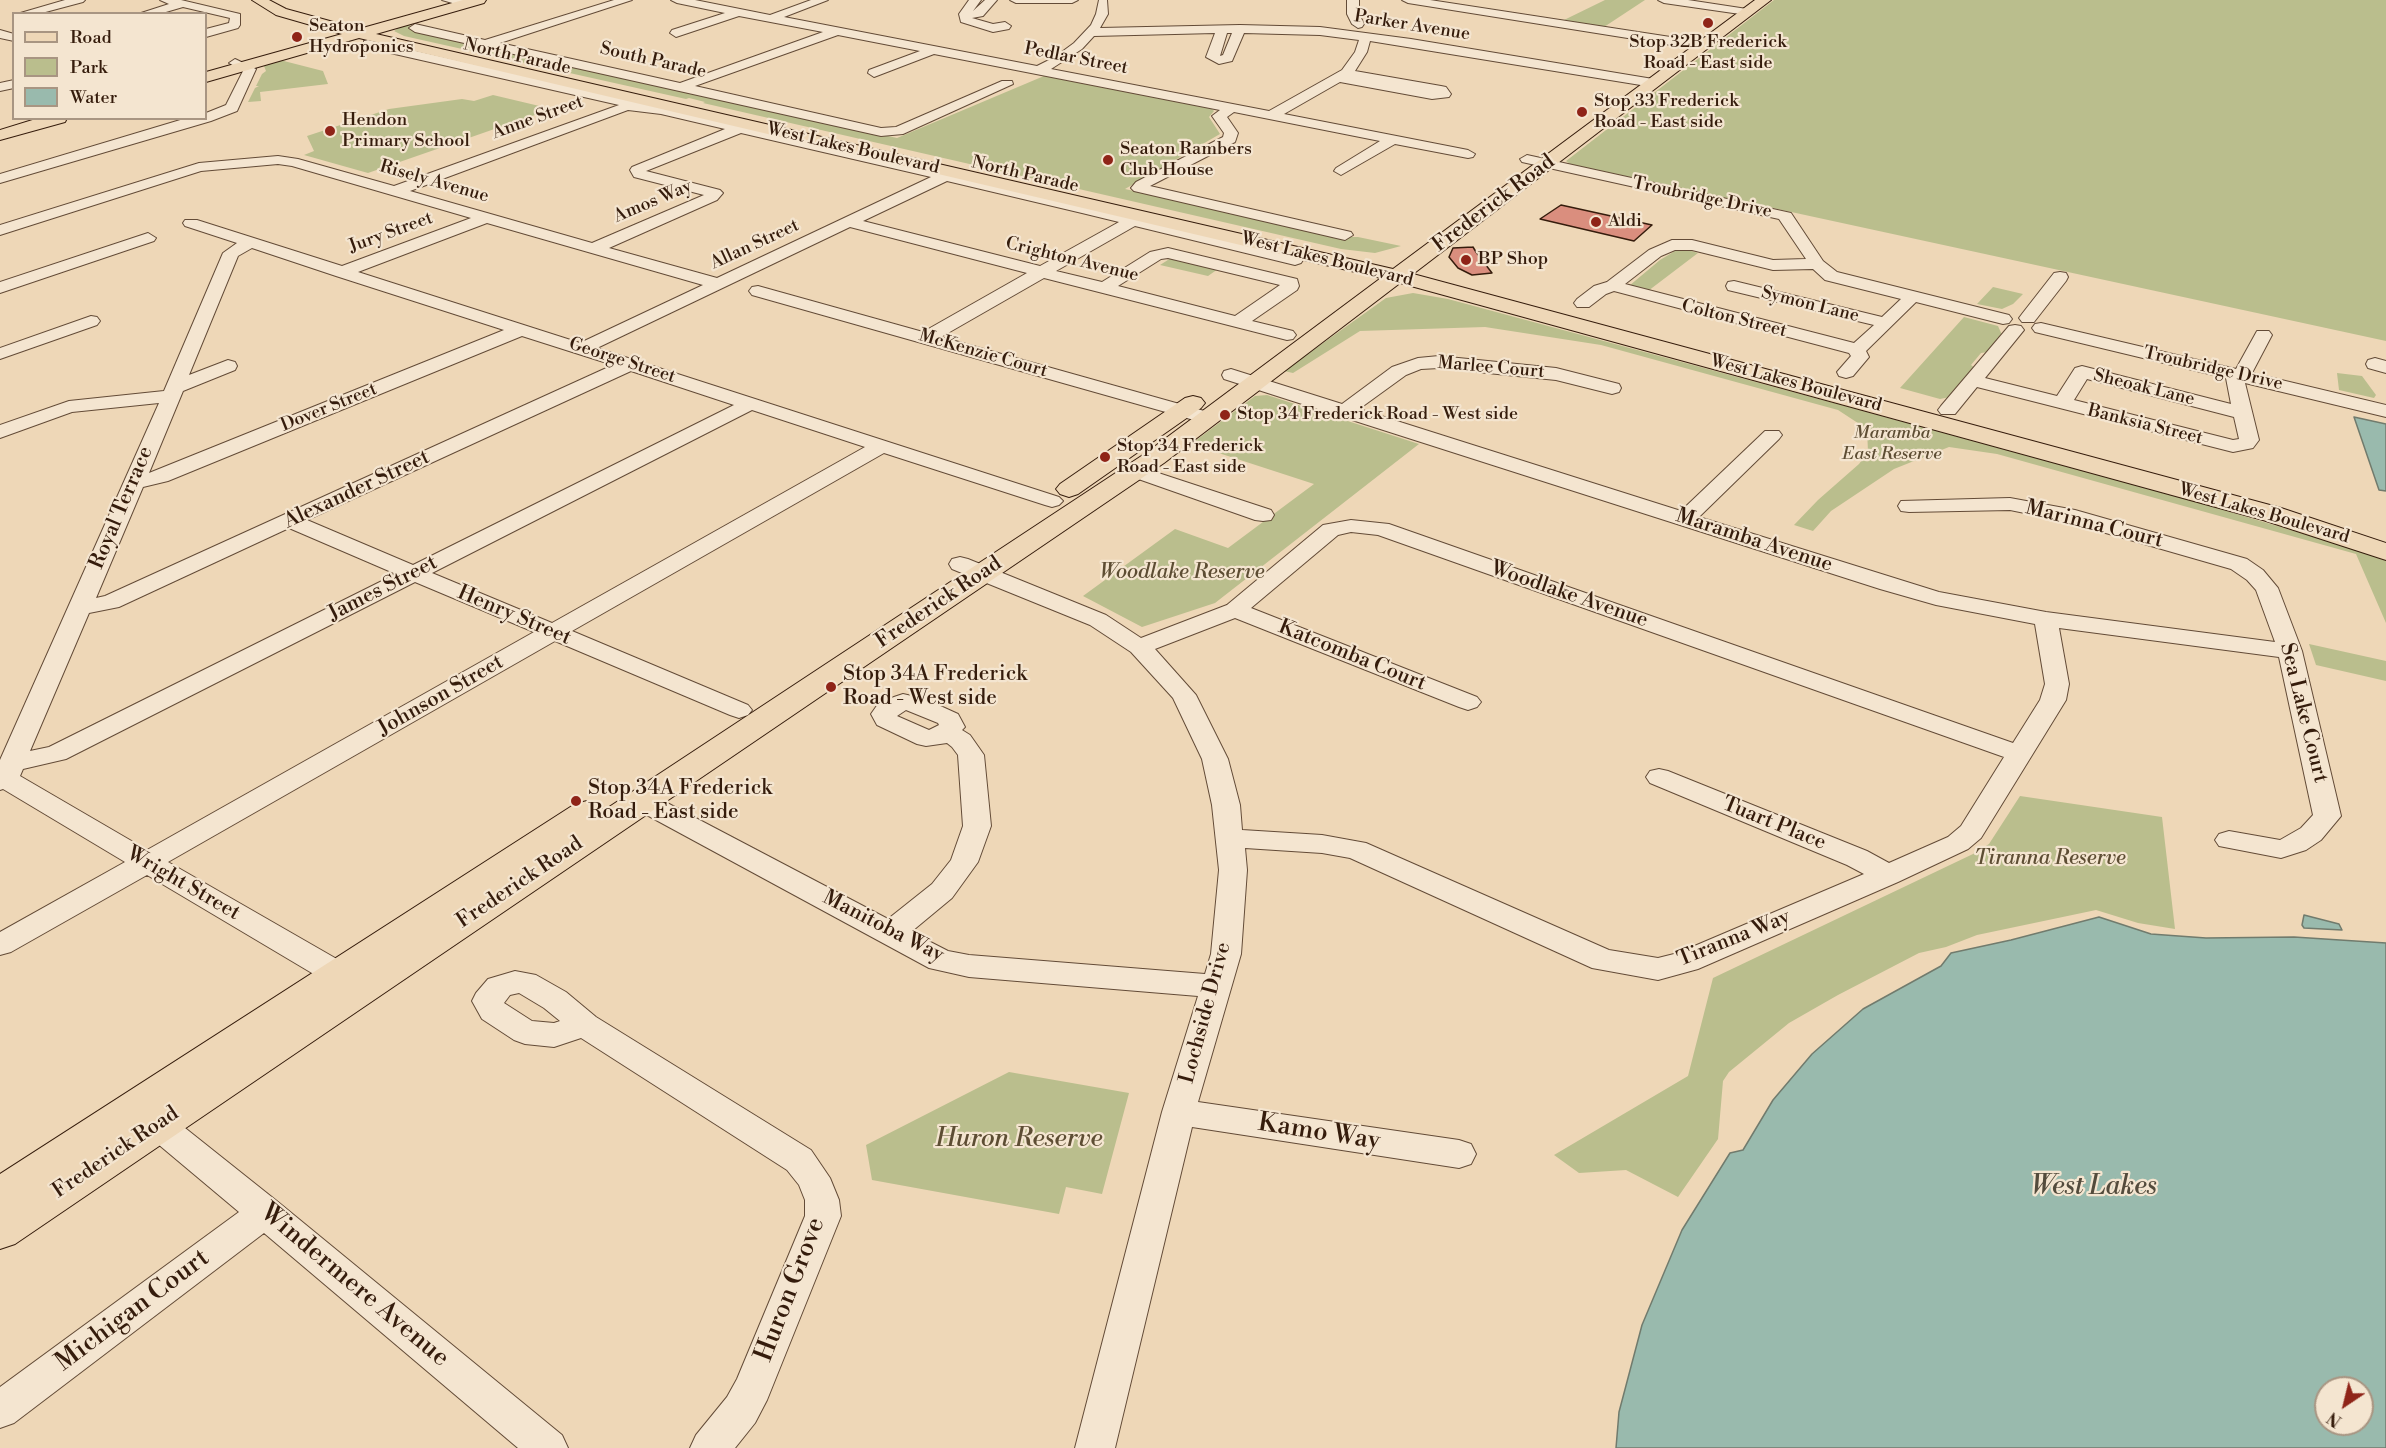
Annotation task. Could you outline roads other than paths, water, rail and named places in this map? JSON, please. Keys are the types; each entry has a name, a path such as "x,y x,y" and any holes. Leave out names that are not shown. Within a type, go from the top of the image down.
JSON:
{"main road":[{"name":"West Lakes Boulevard","path":"259,0 281,12 362,34 390,38 1343,250 1472,295 2272,514 2386,552"},
{"name":"West Lakes Boulevard","path":"280,0 362,34"},
{"name":"Frederick Road","path":"0,1196 642,801 972,569 1052,501 1195,414 1243,379 1373,294 1389,266 1527,159 1731,10 1764,0"},
{"path":"207,72 362,34 462,1"},
{"path":"333,41 390,38 389,30 412,24 462,1"},
{"name":"Frederick Road","path":"1243,379 1287,335 1352,286 1389,266 1433,249 1703,46 1746,6"},
{"path":"207,77 240,65 333,41 412,24"},
{"name":"West Lakes Boulevard","path":"390,38 427,53 1299,257 1343,250"},
{"path":"0,130 34,120"},
{"path":"0,135 51,120"},
{"path":"1433,249 1432,267 1436,276"},
{"path":"1343,250 1352,276 1352,286"},
{"name":"West Lakes Boulevard","path":"1389,266 1436,276 2297,502 2386,531"},
{"path":"1373,294 1402,289 1472,295"},
{"name":"Frederick Road","path":"0,1231 158,1125 348,983 739,710 1134,471 1195,414"}],"street":[{"path":"30,12 79,0"},
{"path":"166,0 236,16 234,25 207,33"},
{"path":"485,44 626,0"},
{"name":"Pedlar Street","path":"677,0 1468,154"},
{"path":"770,18 822,0"},
{"path":"969,15 965,13 975,0"},
{"path":"991,0 979,14 969,15 964,18 965,20 993,28 1005,26"},
{"path":"1016,0 1072,0"},
{"path":"1353,0 1353,14 1358,24"},
{"path":"1408,0 1703,46"},
{"path":"1664,0 1731,10"},
{"path":"1039,70 1059,60 1078,46 1091,32 1102,14 1102,1"},
{"path":"151,12 182,4"},
{"path":"676,33 739,12"},
{"name":"South Parade","path":"412,24 485,44 881,132 898,130 1006,84"},
{"path":"1222,30 1212,57 1219,60 1228,58 1240,29"},
{"name":"Parker Avenue","path":"1091,32 1240,29 1292,30 1366,36 1653,83"},
{"path":"680,87 836,31"},
{"path":"362,34 427,53"},
{"path":"1272,116 1343,76 1361,52 1366,36"},
{"path":"874,74 933,50"},
{"path":"207,117 232,108 250,69 240,65"},
{"path":"1343,76 1441,90 1444,94 1432,95 1343,76"},
{"name":"North Parade","path":"602,94 628,103 627,106 648,108 1269,254 1299,257"},
{"name":"Anne Street","path":"395,191 627,106"},
{"path":"1232,108 1219,116 1231,133 1230,138 1139,188 1343,250"},
{"path":"0,179 197,120"},
{"name":"Amos Way","path":"594,248 712,197 715,193 639,174 637,170 738,129"},
{"path":"1341,171 1392,140"},
{"name":"Troubridge Drive","path":"1527,159 1785,216 1817,264 1826,273 1836,278 2386,411"},
{"name":"Risely Avenue","path":"0,230 204,166 287,161 718,284"},
{"name":"Allan Street","path":"583,348 944,177"},
{"name":"Jury Street","path":"342,272 487,217"},
{"path":"926,338 1132,220"},
{"name":"Crighton Avenue","path":"848,222 1287,335"},
{"name":"George Street","path":"191,223 1052,501"},
{"path":"1,287 147,238"},
{"name":"Royal Terrace","path":"6,774 135,482 231,253 250,242"},
{"name":"Crighton Avenue","path":"1104,288 1176,243"},
{"path":"1583,303 1600,290 1613,286 1655,253 1676,245 1692,245 1773,265 1817,264"},
{"path":"1156,255 1168,253 1288,281 1290,286"},
{"name":"Symon Lane","path":"1705,312 1763,263"},
{"path":"1238,322 1307,274"},
{"path":"1948,410 2060,278"},
{"name":"Colton Street","path":"1613,286 1705,312 1856,349"},
{"name":"Symon Lane","path":"1734,286 1886,323"},
{"name":"McKenzie Court","path":"758,291 1195,414"},
{"path":"1846,372 1860,357 1856,349 1863,346 1912,297"},
{"path":"0,354 91,321"},
{"name":"Dover Street","path":"135,482 161,477 522,328"},
{"path":"2237,375 2264,335"},
{"name":"Marlee Court","path":"1346,410 1399,371 1418,364 1439,362 1556,374 1612,388"},
{"name":"Alexander Street","path":"79,608 111,602 631,364"},
{"path":"0,432 56,410 172,392 228,366"},
{"name":"Sheoak Lane","path":"2062,404 2082,372 2242,413"},
{"name":"Banksia Street","path":"1974,381 2233,446 2246,444 2248,440 2237,375"},
{"name":"Maramba Avenue","path":"1243,379 1888,584 1986,609 2046,620 2290,651"},
{"name":"James Street","path":"6,774 57,753 750,404"},
{"path":"1685,519 1772,435"},
{"name":"Johnson Street","path":"0,945 882,446"},
{"path":"1134,471 1263,515"},
{"name":"Marinna Court","path":"1909,506 2010,504 2067,515 2239,564 2255,575 2267,588"},
{"name":"Henry Street","path":"290,521 739,710"},
{"name":"Woodlake Avenue","path":"1138,646 1236,610 1331,530 1351,526 1381,529 2020,754"},
{"name":"Lochside Drive","path":"972,569 1098,620 1138,646 1184,695 1215,759 1230,838 1233,870 1226,954 1179,1112 1095,1448"},
{"name":"Sea Lake Court","path":"2229,840 2281,849 2296,844 2311,834 2327,816 2290,651 2267,588"},
{"name":"Katcomba Court","path":"1236,610 1468,702"},
{"name":"Tiranna Way","path":"1230,838 1323,844 1356,850 1603,960 1658,969 1687,961 1888,875 1958,843 1971,832 2053,700 2057,684 2046,620"},
{"path":"890,933 942,891 964,862 977,826 971,755 961,741 949,733"},
{"name":"Wright Street","path":"6,774 146,864 348,983"},
{"name":"Tuart Place","path":"1659,777 1857,858 1888,875"},
{"name":"Manitoba Way","path":"642,801 940,960 969,966 1217,986"},
{"name":"Huron Grove","path":"585,1025 799,1160 813,1178 822,1200 823,1216 753,1388 741,1410 710,1448"},
{"name":"Kamo Way","path":"1179,1112 1459,1154"},
{"name":"Windermere Avenue","path":"158,1125 266,1212 548,1448"},
{"name":"Michigan Court","path":"0,1410 266,1212"}],"water":[{"path":"2354,417 2386,424 2386,491 2379,490"},
{"path":"2304,915 2339,924 2342,930 2304,928 2302,925"},
{"name":"West Lakes","path":"2099,917 2151,934 2206,938 2294,937 2386,943 2386,1448 1616,1448 1619,1412 1642,1325 1682,1230 1730,1153 1743,1150 1773,1100 1812,1054 1863,1009 1941,966 1951,953"}],"place":[{"name":"Stop 32B Frederick Road - East side","path":"1708,23"},
{"name":"Seaton Hydroponics","path":"297,37"},
{"name":"Stop 33 Frederick Road - East side","path":"1582,112"},
{"name":"Hendon Primary School","path":"330,131"},
{"name":"Seaton Rambers Club House","path":"1108,160"},
{"name":"Aldi","path":"1596,222"},
{"name":"BP Shop","path":"1466,260"},
{"name":"Stop 34 Frederick Road - West side","path":"1225,415"},
{"name":"Stop 34 Frederick Road - East side","path":"1105,457"},
{"name":"Stop 34A Frederick Road - West side","path":"831,687"},
{"name":"Stop 34A Frederick Road - East side","path":"576,801"}],"park label":[{"name":"Maramba East Reserve","path":"1892,444"},
{"name":"Woodlake Reserve","path":"1182,573"},
{"name":"Tiranna Reserve","path":"2050,859"},
{"name":"Huron Reserve","path":"1019,1140"}]}
